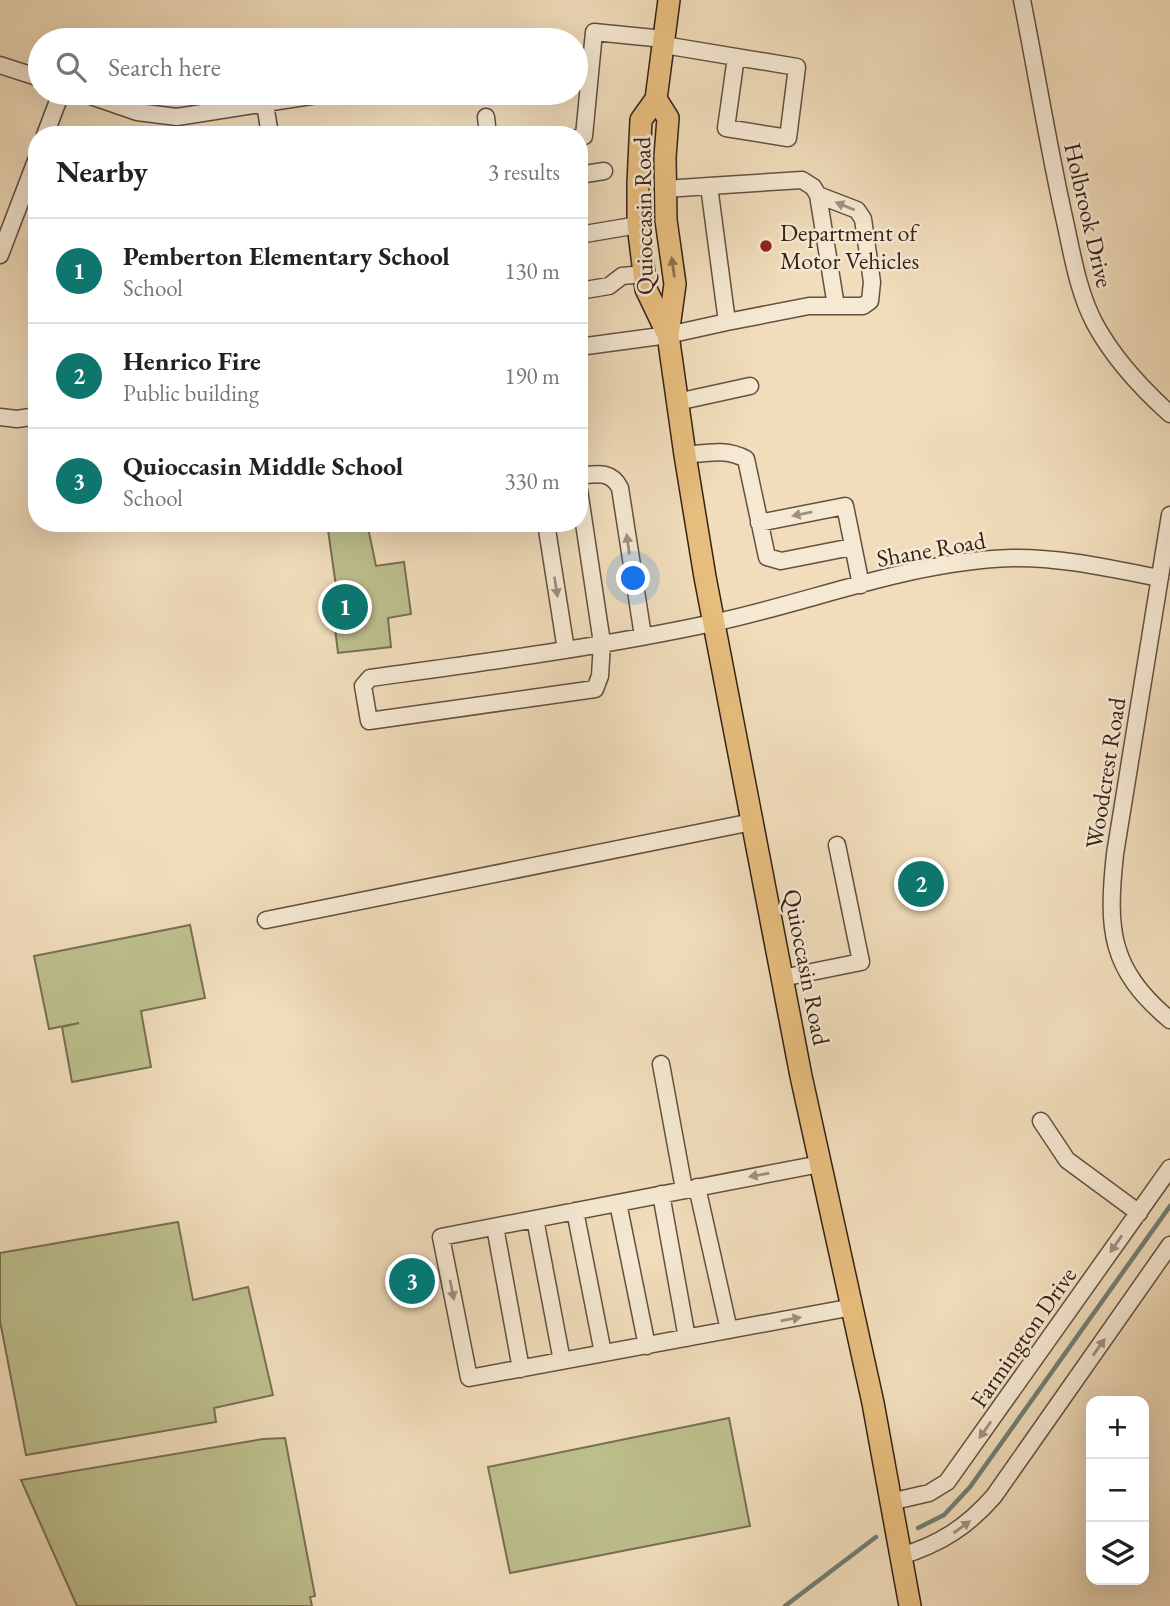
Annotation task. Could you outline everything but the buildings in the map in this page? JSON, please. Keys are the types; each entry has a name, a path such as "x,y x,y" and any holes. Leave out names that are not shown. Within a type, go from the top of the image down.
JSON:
{"main road":[{"name":"Quioccasin Road","path":"668,335 646,289 638,225 641,120 656,99 670,0"},
{"name":"Quioccasin Road","path":"656,99 668,118 666,220 675,284 668,335 685,455 782,978 853,1307 910,1606"}],"street":[{"name":"Holbrook Drive","path":"1022,0 1053,168 1077,276 1088,310 1112,353 1133,379 1170,414"},
{"path":"588,94 594,32 797,67 789,138 726,128 736,57"},
{"path":"0,65 28,74"},
{"path":"49,126 57,105"},
{"path":"117,105 162,116 192,116 259,105"},
{"path":"265,105 269,126"},
{"path":"585,126 587,105"},
{"path":"486,117 487,126"},
{"path":"588,174 604,171"},
{"path":"666,189 802,180 813,187 818,195 836,306"},
{"path":"0,255 28,182"},
{"path":"709,186 727,322"},
{"path":"588,345 668,335 810,306 863,306 870,301 872,282 863,219 856,210 818,195"},
{"path":"588,233 638,225"},
{"path":"588,290 609,286 622,276 644,274"},
{"path":"677,402 750,386"},
{"path":"0,417 28,417"},
{"path":"685,455 718,451 746,459 767,557 781,561 852,547"},
{"path":"588,475 611,476 620,488 643,636"},
{"path":"759,523 845,506 861,585"},
{"name":"Woodcrest Road","path":"1170,515 1115,854 1110,901 1112,927 1124,965 1135,985 1151,1004 1170,1020"},
{"path":"547,532 566,650"},
{"path":"586,532 602,643"},
{"name":"Shane Road","path":"602,643 600,676 595,689 369,721 363,686 370,678 566,650 602,643 715,623 949,565 1016,558 1160,578"},
{"path":"266,920 752,822"},
{"path":"782,978 861,962 837,845"},
{"path":"661,1064 729,1330"},
{"path":"1041,1121 1067,1160 1139,1213"},
{"path":"820,1164 441,1237 470,1378 853,1307"},
{"name":"Farmington Drive","path":"890,1502 929,1493 947,1482 1170,1168"},
{"path":"660,1194 687,1338"},
{"path":"618,1203 647,1346"},
{"path":"575,1211 603,1353"},
{"path":"535,1219 562,1360"},
{"path":"495,1227 522,1369"},
{"path":"901,1556 943,1540 977,1516 994,1496 1170,1245"}],"green space":[{"path":"328,532 369,532 376,566 404,562 411,614 388,618 391,647 338,653 330,587 336,586"},
{"path":"190,925 205,998 141,1011 151,1067 72,1082 62,1027 79,1023 49,1029 34,956"},
{"path":"178,1222 193,1300 248,1287 273,1395 214,1408 216,1422 26,1455 0,1321 0,1253"},
{"path":"729,1418 750,1526 510,1573 488,1467"},
{"path":"285,1438 315,1596 310,1597 312,1606 77,1606 21,1480 263,1439"}],"waterway":[{"path":"918,1528 944,1515 970,1487 1170,1206"},
{"path":"785,1606 876,1537"}],"place":[{"name":"Department of Motor Vehicles","path":"766,246"},
{"name":"Pemberton Elementary School","path":"345,607"},
{"name":"Henrico Fire","path":"921,884"},
{"name":"Quioccasin Middle School","path":"412,1281"}]}
